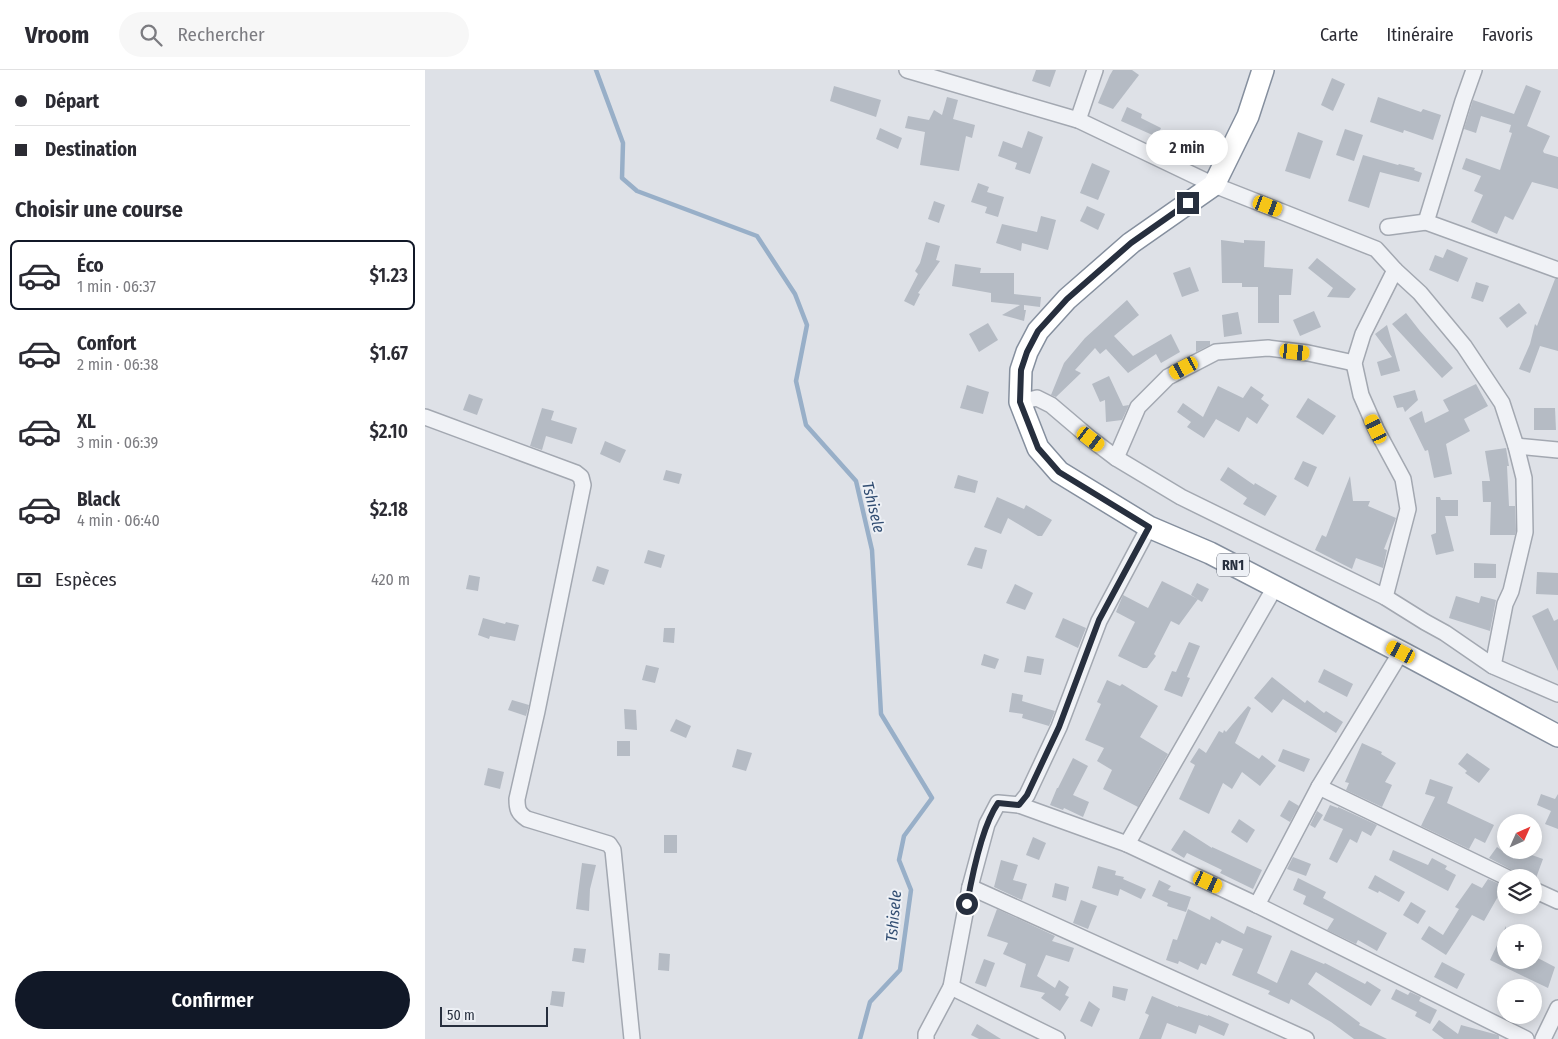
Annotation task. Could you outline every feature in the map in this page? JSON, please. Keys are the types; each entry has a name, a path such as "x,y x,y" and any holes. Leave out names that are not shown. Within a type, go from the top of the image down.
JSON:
{"highway":[{"name":"RN1","path":"1263,70 1249,116 1213,185 1131,243 1067,299 1038,331 1027,352 1021,370 1020,402 1038,448 1059,472 1149,527 1209,553 1558,736"}],"street":[{"path":"907,70 934,74 1078,120 1213,185 1376,249 1420,293 1464,346 1501,403 1516,446 1524,478 1525,532 1511,591 1505,604 1493,666"},
{"path":"1078,120 1095,70"},
{"path":"1426,222 1474,70"},
{"path":"1388,227 1426,222 1558,270"},
{"path":"1385,597 1408,509 1403,479 1376,429 1361,395 1353,363 1363,334 1395,270"},
{"path":"1116,458 1138,407 1168,377 1216,352 1268,348 1308,353 1353,363"},
{"path":"1020,402 1037,398 1051,405 1116,458 1181,497 1385,597 1445,633 1493,666 1558,694"},
{"path":"425,417 576,473 581,477 583,485 537,712 517,799 517,807 520,814 527,819 609,844 613,850 632,1039"},
{"path":"1516,446 1558,450"},
{"path":"1019,805 1027,795 1059,727 1099,620 1149,527"},
{"path":"1127,844 1275,587"},
{"path":"1257,905 1319,787 1401,652"},
{"path":"1319,787 1497,873"},
{"path":"926,1039 926,1034 951,988 970,887 987,824 998,803 1019,805 1127,844 1257,905 1526,1039"},
{"path":"970,887 1305,1039"},
{"path":"1542,894 1558,901"},
{"path":"951,988 1057,1039"},
{"path":"1543,1039 1558,1008"}],"building":[{"path":"1036,70 1056,70 1050,87 1032,81"},
{"path":"1113,70 1132,70 1139,75 1113,109 1098,103"},
{"path":"1332,78 1345,84 1333,111 1321,105"},
{"path":"1526,85 1541,91 1527,126 1550,136 1543,151 1558,157 1558,189 1532,182 1513,220 1505,216 1497,234 1471,222 1483,195 1474,191 1481,176 1462,169 1466,158 1500,170 1512,133 1509,132 1511,125 1481,116 1476,133 1464,129 1473,100 1514,114"},
{"path":"834,86 881,100 876,117 830,101"},
{"path":"947,97 958,100 953,119 975,125 972,138 966,136 959,171 920,165 925,132 905,128 908,116 929,120 934,110 942,115"},
{"path":"1378,97 1421,112 1423,109 1441,115 1433,140 1404,130 1403,133 1370,122"},
{"path":"1127,107 1142,114 1141,118 1161,128 1157,137 1121,121"},
{"path":"880,128 902,138 898,149 876,139"},
{"path":"1345,129 1363,135 1354,161 1336,155"},
{"path":"1028,131 1043,137 1030,174 1015,169 1017,163 998,156 1003,141 1022,148"},
{"path":"1298,132 1323,141 1310,179 1285,171"},
{"path":"1363,155 1415,168 1414,170 1422,173 1419,182 1380,172 1369,208 1348,201"},
{"path":"1092,163 1110,171 1098,200 1080,193"},
{"path":"978,183 989,187 987,192 1004,197 998,217 985,213 987,207 971,202"},
{"path":"934,201 945,205 939,223 928,219"},
{"path":"1087,206 1105,214 1098,230 1080,221"},
{"path":"1041,216 1056,220 1048,250 1022,243 1021,251 996,243 1002,224 1037,232"},
{"path":"1221,240 1244,243 1244,240 1265,241 1264,267 1293,269 1291,295 1279,295 1279,323 1258,323 1258,287 1242,287 1242,283 1222,283"},
{"path":"926,242 940,246 936,260 940,261 918,293 920,294 914,306 904,301 918,274 915,271 920,263"},
{"path":"1447,249 1468,258 1458,282 1429,270 1435,255 1443,258"},
{"path":"1317,258 1356,289 1349,298 1327,297 1333,288 1308,268"},
{"path":"955,264 981,268 980,273 1014,273 1014,294 1041,297 1040,307 1024,305 1024,310 1026,310 1024,321 1002,315 1020,305 991,302 991,293 952,286"},
{"path":"1190,267 1199,291 1182,297 1173,273"},
{"path":"1555,279 1558,279 1558,351 1540,346 1530,373 1519,369 1530,344 1535,324 1537,326"},
{"path":"1476,282 1489,286 1483,302 1471,298"},
{"path":"1127,300 1139,315 1114,336 1133,356 1171,334 1180,352 1161,363 1156,354 1128,373 1106,349 1100,354 1095,348 1075,370 1081,373 1056,397 1051,395 1064,363 1085,338"},
{"path":"1519,303 1527,313 1507,328 1499,318"},
{"path":"1314,311 1321,327 1300,336 1293,320"},
{"path":"1238,312 1242,334 1224,337 1222,315"},
{"path":"1406,313 1453,368 1442,378 1392,324"},
{"path":"988,323 998,340 979,352 969,334"},
{"path":"1387,325 1400,371 1381,376 1377,362 1392,357 1375,334"},
{"path":"1196,341 1210,341 1210,345 1196,352"},
{"path":"1109,376 1123,406 1129,405 1122,420 1106,422 1105,400 1100,402 1092,384"},
{"path":"1476,384 1488,406 1464,419 1470,431 1446,444 1452,474 1434,478 1428,450 1425,451 1409,418 1422,411 1425,423 1449,411 1443,400"},
{"path":"967,385 989,392 983,414 960,408"},
{"path":"1218,386 1243,398 1251,386 1264,395 1261,399 1269,405 1257,424 1247,417 1239,432 1216,419 1204,438 1187,427 1191,422 1177,412 1183,403 1203,417"},
{"path":"1415,390 1418,400 1405,412 1403,407 1397,408 1393,396"},
{"path":"469,394 483,399 477,415 463,410"},
{"path":"1308,398 1336,416 1323,435 1296,417"},
{"path":"542,408 554,411 551,420 577,428 572,444 546,436 542,450 530,446"},
{"path":"1534,408 1555,408 1556,430 1534,430"},
{"path":"605,441 626,450 620,463 600,454"},
{"path":"1506,448 1509,466 1507,466 1509,506 1515,506 1516,531 1515,535 1490,535 1491,502 1483,502 1482,481 1490,481 1485,451"},
{"path":"1303,461 1317,467 1308,487 1294,479"},
{"path":"1228,467 1254,485 1255,483 1277,496 1265,516 1243,504 1247,498 1220,480"},
{"path":"666,470 682,474 679,484 663,480"},
{"path":"958,475 978,481 975,493 954,488"},
{"path":"1350,476 1353,501 1370,501 1368,506 1396,518 1384,549 1387,550 1383,568 1356,558 1352,569 1315,550 1322,535 1326,537"},
{"path":"997,497 1024,509 1026,505 1052,520 1042,536 1038,536 1008,518 1001,534 984,527"},
{"path":"1436,497 1440,497 1441,500 1458,500 1458,516 1445,516 1454,551 1436,555 1431,535 1436,533"},
{"path":"975,547 987,550 982,569 967,565"},
{"path":"648,550 665,555 661,568 644,563"},
{"path":"1474,563 1496,564 1496,578 1474,578"},
{"path":"597,566 609,570 604,585 592,581"},
{"path":"1537,572 1558,573 1558,595 1536,594"},
{"path":"469,575 480,577 478,591 466,589"},
{"path":"1162,581 1198,599 1179,625 1171,621 1154,654 1156,656 1147,668 1143,668 1118,656 1135,622 1116,612 1123,595 1148,608"},
{"path":"1197,583 1209,589 1202,602 1191,595"},
{"path":"1015,584 1033,593 1025,610 1006,603"},
{"path":"1456,596 1479,603 1481,596 1496,600 1490,631 1449,618"},
{"path":"1548,608 1554,621 1558,619 1558,671 1532,616"},
{"path":"483,618 505,624 506,622 519,625 515,641 490,636 489,639 478,635"},
{"path":"1063,618 1086,628 1078,648 1055,637"},
{"path":"664,628 675,628 674,643 663,642"},
{"path":"1189,642 1200,646 1187,677 1190,678 1182,697 1164,690 1172,671 1176,672"},
{"path":"984,654 999,659 995,669 981,665"},
{"path":"1027,656 1044,659 1041,675 1024,672"},
{"path":"646,665 659,668 655,683 642,680"},
{"path":"1324,669 1353,684 1347,697 1318,682"},
{"path":"1272,677 1305,703 1307,700 1324,713 1326,711 1343,722 1336,733 1283,699 1272,713 1254,698"},
{"path":"1107,680 1120,686 1122,684 1158,706 1140,737 1168,754 1138,807 1103,789 1112,770 1097,761 1104,748 1085,740 1101,704 1097,702"},
{"path":"1012,693 1023,695 1022,701 1055,711 1049,726 1022,718 1023,714 1009,712"},
{"path":"512,700 529,705 526,716 508,710"},
{"path":"1248,706 1251,708 1235,743 1259,759 1262,755 1276,766 1260,786 1242,772 1232,789 1223,783 1209,814 1179,799 1195,765 1190,762 1199,748 1206,753 1219,731 1223,733 1224,730 1226,732"},
{"path":"624,709 636,710 637,730 625,729"},
{"path":"676,719 691,726 686,738 670,731"},
{"path":"617,741 630,741 630,756 617,756"},
{"path":"1362,743 1382,752 1381,754 1396,763 1385,782 1392,785 1382,807 1346,790 1349,783 1345,782"},
{"path":"737,749 752,753 746,771 732,767"},
{"path":"1283,749 1310,759 1304,772 1278,761"},
{"path":"1467,753 1490,769 1479,783 1465,773 1467,771 1458,764"},
{"path":"1073,758 1088,766 1073,795 1089,802 1083,817 1064,808 1063,810 1050,805"},
{"path":"488,768 504,772 500,789 484,785"},
{"path":"1430,779 1453,787 1447,803 1494,825 1485,843 1475,838 1469,849 1421,826 1435,797 1425,794"},
{"path":"1541,794 1555,799 1558,794 1558,829 1545,824 1551,811 1537,805"},
{"path":"1289,800 1299,806 1290,822 1280,816"},
{"path":"1330,805 1377,825 1371,836 1362,831 1357,843 1350,839 1337,863 1329,859 1343,829 1323,820"},
{"path":"1317,811 1323,815 1315,828 1310,825"},
{"path":"1239,819 1255,830 1247,843 1231,832"},
{"path":"1184,830 1212,848 1262,870 1253,889 1220,873 1222,870 1187,853 1184,858 1171,850"},
{"path":"664,835 677,835 677,853 664,853"},
{"path":"1033,837 1046,843 1039,860 1026,855"},
{"path":"1497,847 1497,859 1543,859 1539,869 1510,869 1489,858"},
{"path":"1393,850 1428,865 1432,858 1447,866 1445,869 1456,875 1448,891 1389,860"},
{"path":"1293,857 1311,864 1306,876 1287,869"},
{"path":"1001,860 1018,865 1013,880 1027,884 1022,900 994,887"},
{"path":"582,863 596,865 590,889 589,911 576,909"},
{"path":"1098,866 1116,871 1115,875 1124,877 1123,879 1146,889 1141,899 1120,889 1118,896 1092,888"},
{"path":"1375,875 1405,892 1399,902 1379,891 1378,893 1368,888"},
{"path":"1298,878 1326,892 1323,898 1387,933 1377,951 1358,940 1356,944 1327,930 1334,919 1303,904 1306,896 1293,890"},
{"path":"1488,879 1497,883 1497,898 1484,921 1472,915 1446,955 1421,939 1429,926 1443,935 1459,909 1455,907 1472,883 1482,888"},
{"path":"1159,880 1171,886 1168,890 1191,897 1186,912 1167,906 1168,903 1152,896"},
{"path":"1055,883 1069,887 1066,901 1052,897"},
{"path":"1081,900 1097,906 1088,929 1073,923"},
{"path":"1411,902 1426,911 1418,924 1403,915"},
{"path":"997,909 1055,936 1052,941 1074,948 1069,962 1046,955 1037,976 1055,988 1059,980 1069,987 1065,995 1069,997 1060,1011 1041,998 1045,993 1020,987 1026,964 1003,954 1008,943 987,936"},
{"path":"1188,909 1210,920 1211,916 1244,934 1247,926 1272,936 1257,973 1277,983 1291,950 1325,963 1365,984 1367,981 1381,990 1371,1006 1316,972 1308,984 1360,1023 1359,1025 1387,1039 1354,1039 1331,1022 1291,999 1289,1004 1268,994 1270,991 1232,975 1243,949 1222,940 1220,944 1216,942 1206,965 1201,963 1198,970 1179,961 1178,964 1166,960 1173,939 1177,940"},
{"path":"1497,945 1497,963 1490,960"},
{"path":"574,948 586,949 584,963 572,961"},
{"path":"659,953 670,954 669,971 658,970"},
{"path":"984,959 995,963 986,987 975,983"},
{"path":"1542,960 1555,967 1548,988 1542,985 1542,979 1529,979 1509,969 1542,969"},
{"path":"1442,962 1465,974 1457,989 1434,977"},
{"path":"1113,986 1128,989 1125,1001 1112,997"},
{"path":"1396,989 1408,995 1410,992 1421,997 1419,1001 1437,1010 1430,1024 1415,1016 1417,1012 1391,999"},
{"path":"552,991 565,992 563,1007 550,1005"},
{"path":"1152,996 1229,1024 1224,1036 1199,1025 1196,1034 1167,1023 1161,1039 1139,1039 1149,1015 1145,1013"},
{"path":"1089,1001 1100,1009 1092,1027 1080,1021"},
{"path":"1439,1020 1458,1034 1461,1025 1498,1035 1499,1039 1444,1039 1432,1030"},
{"path":"977,1024 1001,1039 979,1039 971,1035"}],"waterway":[{"name":"Tshisele","path":"596,70 623,143 622,178 637,191 757,236 795,294 807,325 796,381 806,425 856,481 872,550 881,714 932,798 904,836 899,860 911,890 900,970 870,1002 860,1039"}],"route":[{"path":"967,904 987,824 994,809 998,803 1019,805 1027,795 1059,727 1099,620 1149,527 1059,472 1038,448 1020,402 1021,370 1027,352 1038,331 1067,299 1131,243 1188,203"}]}
